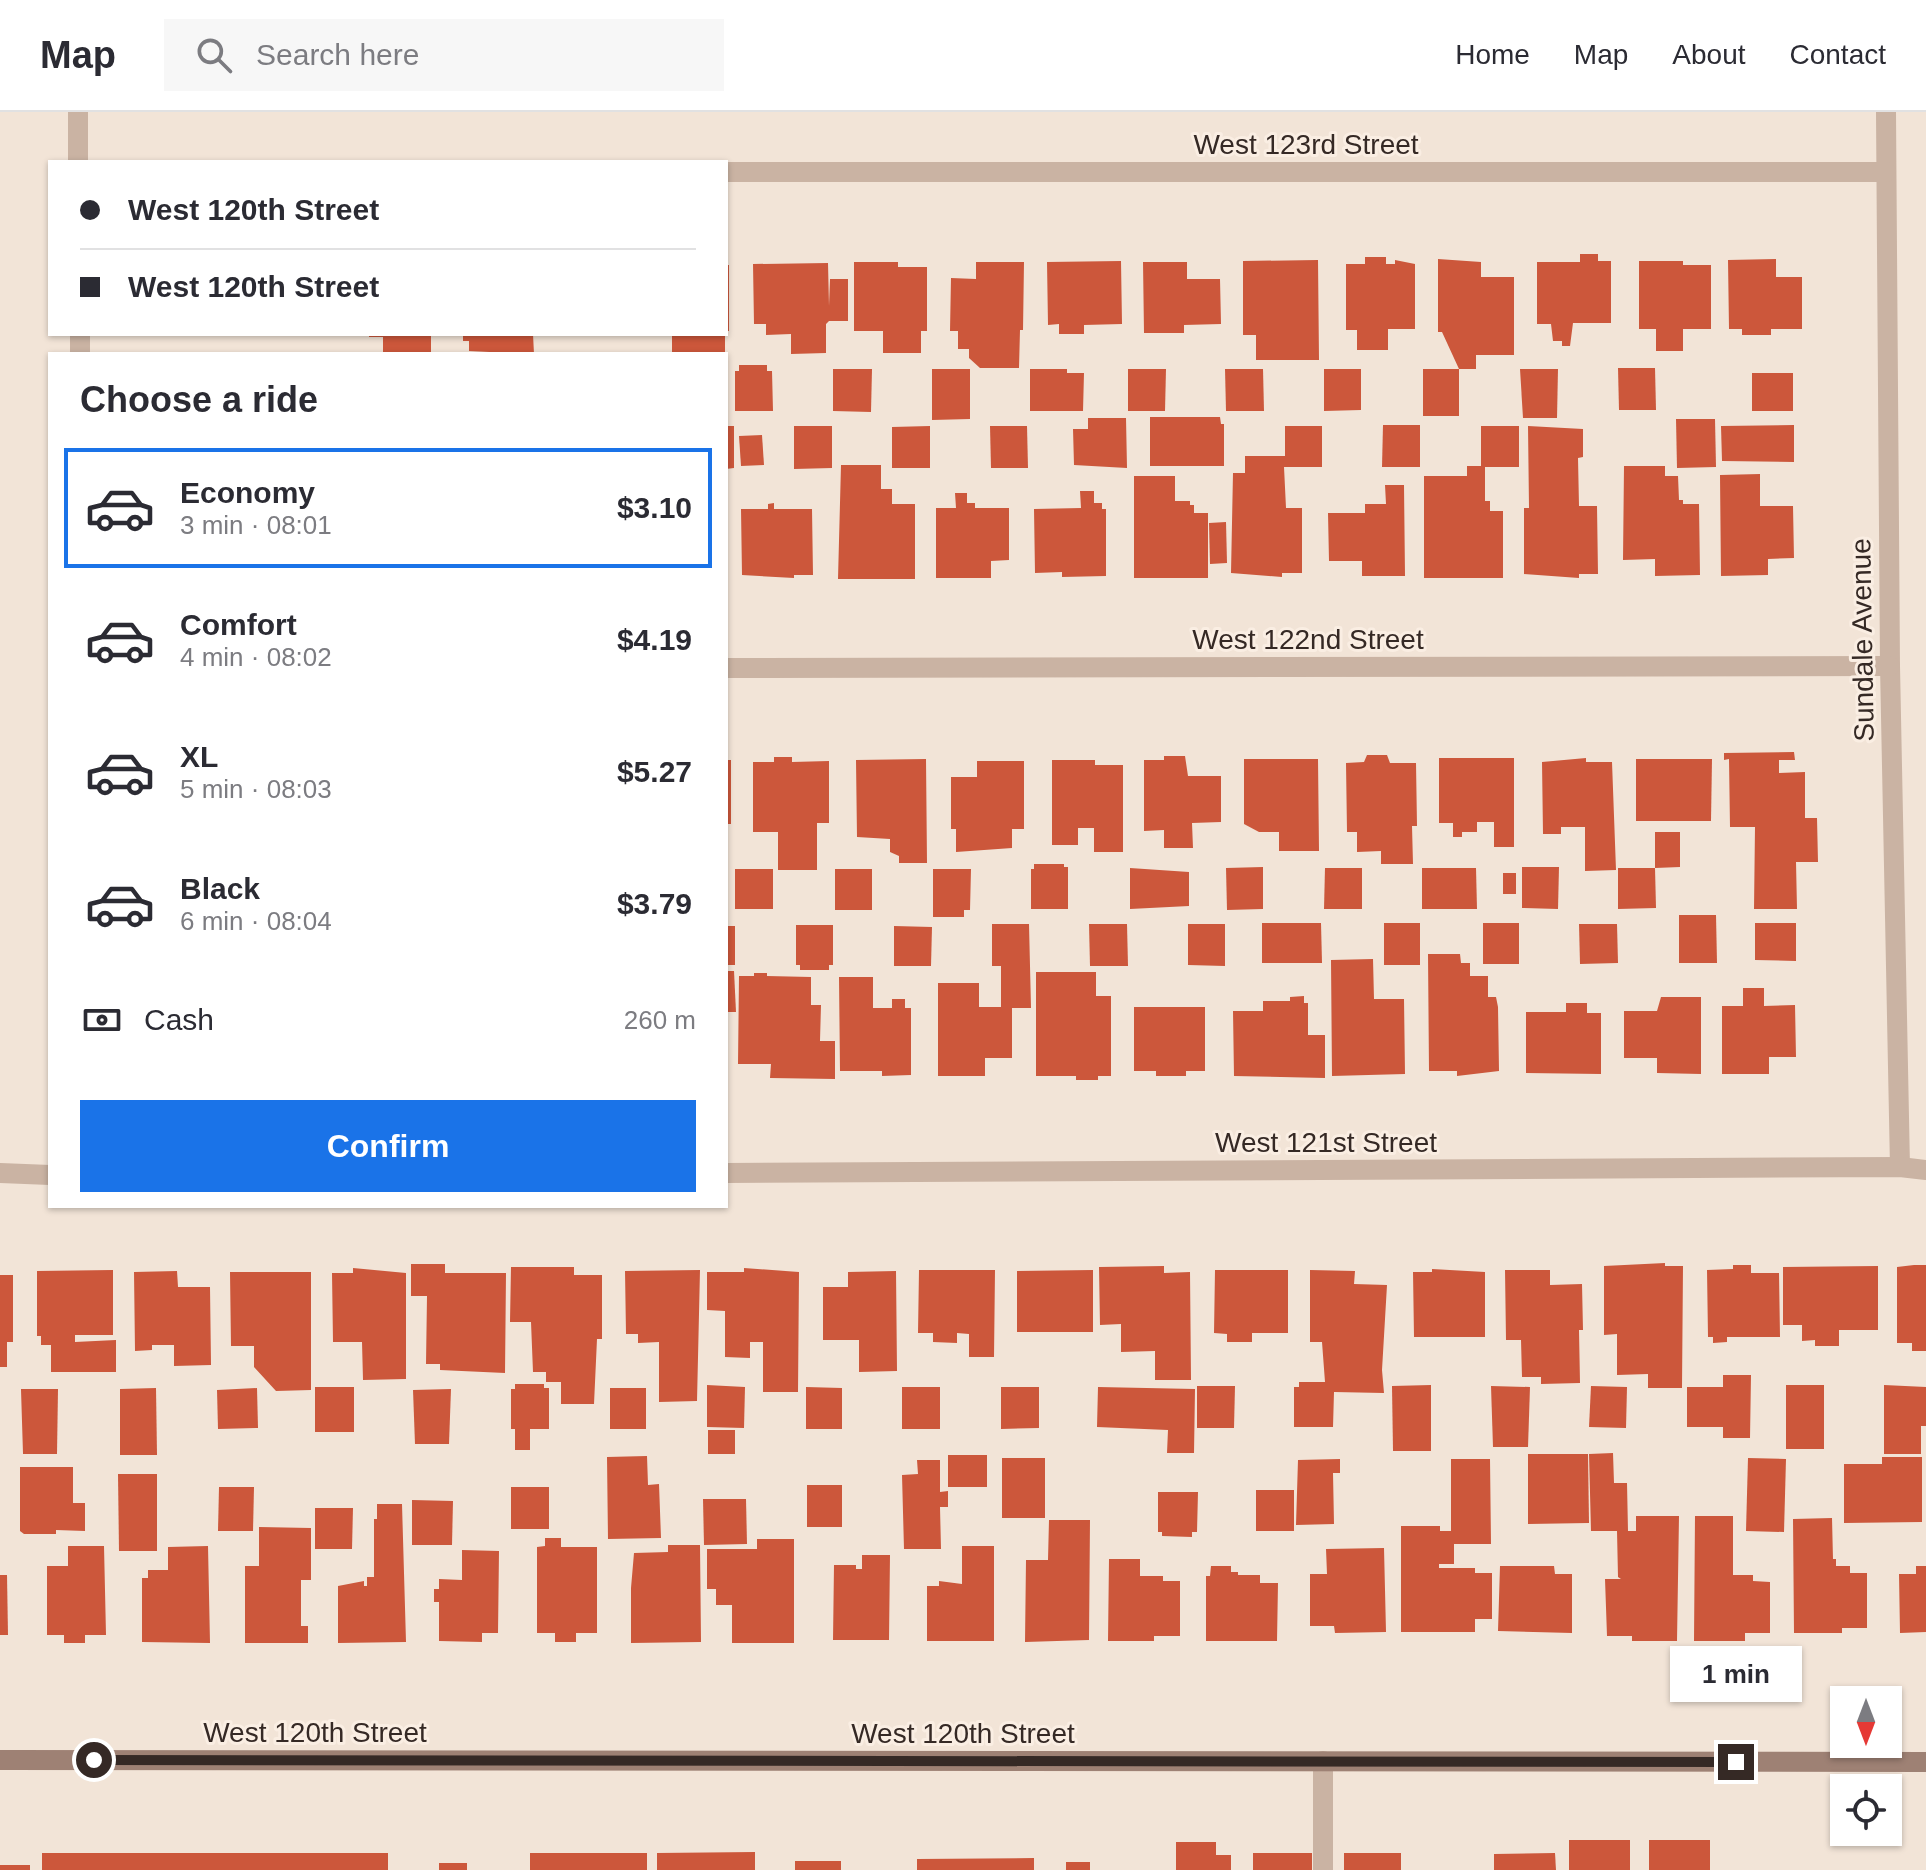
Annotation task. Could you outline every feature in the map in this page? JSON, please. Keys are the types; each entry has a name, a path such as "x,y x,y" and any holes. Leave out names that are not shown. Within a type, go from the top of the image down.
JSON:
{"main road":[{"name":"West 120th Street","path":"0,1760 1926,1762"}],"street":[{"path":"78,112 78,160"},
{"name":"Sundale Avenue","path":"1886,112 1890,666 1900,1167"},
{"name":"West 123rd Street","path":"728,172 1886,172"},
{"name":"West 122nd Street","path":"728,668 1890,666"},
{"name":"West 121st Street","path":"728,1173 1900,1167 1926,1170"},
{"path":"0,1173 48,1175"},
{"path":"1323,1761 1323,1870"}],"building":[{"path":"1580,254 1598,254 1598,261 1611,261 1611,323 1573,323 1570,346 1562,346 1562,341 1553,341 1551,324 1537,324 1537,262 1580,262"},
{"path":"1365,257 1386,257 1386,264 1395,264 1395,260 1415,264 1415,329 1388,329 1388,350 1357,350 1357,330 1346,330 1346,264 1365,264"},
{"path":"1438,259 1481,262 1481,277 1514,277 1514,355 1476,355 1476,369 1459,369 1442,332 1438,332"},
{"path":"1776,259 1776,277 1802,277 1802,329 1771,329 1771,335 1742,335 1742,329 1729,329 1728,260"},
{"path":"1318,260 1319,360 1256,360 1256,335 1243,335 1243,261"},
{"path":"1121,261 1122,324 1084,325 1084,334 1059,334 1059,324 1048,325 1047,262"},
{"path":"1639,261 1683,261 1683,265 1711,265 1711,329 1683,329 1683,351 1656,351 1656,329 1639,329"},
{"path":"854,262 898,262 898,267 927,267 927,331 921,331 921,353 883,353 883,331 854,331"},
{"path":"976,262 1024,262 1019,368 980,368 969,358 969,349 958,349 958,331 950,331 951,278 976,279"},
{"path":"1143,262 1187,262 1187,279 1220,279 1221,324 1184,325 1184,333 1144,333"},
{"path":"828,263 829,306 830,279 848,279 848,321 829,321 826,324 826,353 791,354 791,334 766,335 766,324 754,324 753,264"},
{"path":"728,265 729,265 728,331"},
{"path":"431,336 431,352 383,352 383,337 369,337"},
{"path":"463,336 533,336 534,352 469,351 469,341 463,341"},
{"path":"672,336 725,336 725,352 672,352"},
{"path":"739,365 767,365 767,371 772,371 773,411 735,411 735,371 739,371"},
{"path":"1618,368 1655,368 1656,410 1619,410"},
{"path":"833,369 872,369 871,412 833,411"},
{"path":"932,369 970,369 970,419 932,420"},
{"path":"1030,369 1067,369 1067,373 1084,373 1083,411 1030,411"},
{"path":"1128,369 1166,369 1165,411 1128,411"},
{"path":"1225,369 1263,369 1264,411 1226,411"},
{"path":"1324,369 1361,369 1361,410 1324,411"},
{"path":"1423,369 1459,369 1459,416 1423,416"},
{"path":"1520,369 1558,369 1557,418 1523,418"},
{"path":"1752,373 1793,373 1793,411 1752,411"},
{"path":"1150,417 1220,417 1221,424 1224,424 1224,466 1150,466"},
{"path":"1088,418 1126,418 1127,468 1074,465 1073,429 1088,429"},
{"path":"1676,419 1715,419 1716,467 1677,468"},
{"path":"1383,425 1420,425 1420,467 1382,467"},
{"path":"1794,425 1794,462 1722,461 1721,426"},
{"path":"728,426 734,426 734,468 728,469"},
{"path":"794,426 832,426 832,468 794,469"},
{"path":"930,426 930,468 892,468 892,427"},
{"path":"990,426 1027,426 1028,468 991,468"},
{"path":"1285,426 1322,426 1322,467 1284,467 1286,508 1302,508 1302,573 1282,573 1282,577 1231,573 1233,473 1245,473 1245,456 1285,456"},
{"path":"1481,426 1519,426 1519,467 1485,467 1485,501 1490,501 1490,511 1503,511 1503,578 1424,578 1424,476 1467,476 1467,466 1481,466"},
{"path":"1528,426 1583,429 1583,457 1578,458 1579,506 1597,506 1598,574 1579,574 1579,578 1524,574 1524,508 1529,508"},
{"path":"762,435 764,465 741,466 739,436"},
{"path":"841,465 881,465 881,489 892,489 892,504 915,504 915,579 838,579"},
{"path":"1624,466 1665,466 1665,476 1678,476 1679,500 1683,500 1683,504 1699,504 1700,575 1655,576 1655,559 1623,560"},
{"path":"1760,474 1760,506 1793,506 1794,558 1768,559 1768,575 1721,576 1720,475"},
{"path":"1134,476 1175,476 1175,501 1190,501 1190,505 1194,505 1194,513 1208,513 1208,578 1134,578"},
{"path":"1385,485 1404,485 1405,576 1362,576 1362,561 1329,561 1328,513 1365,513 1365,504 1386,504"},
{"path":"1080,491 1094,491 1094,503 1102,503 1102,509 1106,509 1106,576 1062,577 1062,572 1035,573 1034,509 1081,508"},
{"path":"955,493 967,493 967,503 975,503 975,508 1009,508 1009,560 991,561 991,578 936,578 936,508 956,508"},
{"path":"774,503 774,509 812,509 813,575 794,575 794,578 742,575 741,509 768,509 768,504"},
{"path":"1226,522 1227,563 1210,564 1209,523"},
{"path":"1794,752 1795,760 1779,760 1779,773 1805,772 1805,818 1817,818 1818,862 1796,862 1797,909 1754,909 1755,827 1730,827 1729,759 1724,760 1724,753"},
{"path":"1367,755 1387,755 1390,763 1416,763 1417,826 1412,826 1413,864 1381,864 1381,851 1357,852 1357,832 1347,832 1346,763 1364,762"},
{"path":"1164,756 1185,756 1188,776 1221,776 1221,822 1192,823 1193,848 1164,848 1164,830 1144,831 1144,760 1164,760"},
{"path":"774,757 792,757 792,762 829,761 829,823 817,823 817,870 778,870 778,832 753,832 753,762 774,762"},
{"path":"1439,758 1514,758 1514,847 1494,847 1494,822 1477,822 1477,832 1462,832 1462,837 1453,837 1453,823 1439,823"},
{"path":"1586,758 1586,762 1612,762 1616,870 1585,871 1585,827 1561,827 1561,834 1543,834 1542,762"},
{"path":"926,759 927,863 899,863 899,856 890,852 890,839 857,837 856,760"},
{"path":"1244,759 1318,759 1319,851 1279,851 1279,832 1259,832 1244,824"},
{"path":"1636,759 1712,759 1711,821 1636,821"},
{"path":"728,760 731,760 731,824 728,824"},
{"path":"1052,760 1095,760 1095,765 1123,765 1123,852 1094,852 1094,828 1078,828 1078,845 1052,845"},
{"path":"977,761 1024,761 1024,829 1012,829 1012,848 956,852 956,829 951,829 951,777 977,777"},
{"path":"1655,832 1680,832 1680,867 1655,868"},
{"path":"1034,864 1064,864 1068,867 1068,909 1031,909 1031,869 1034,869"},
{"path":"1263,867 1263,909 1227,910 1226,868"},
{"path":"1522,867 1559,867 1558,909 1522,908"},
{"path":"1130,868 1189,872 1189,906 1130,909"},
{"path":"1325,868 1362,868 1362,909 1324,909"},
{"path":"1422,868 1476,868 1477,909 1422,909"},
{"path":"1618,868 1655,868 1656,908 1618,909"},
{"path":"735,869 773,869 773,909 735,909"},
{"path":"835,869 872,869 872,910 835,910"},
{"path":"933,869 971,869 970,910 964,910 964,917 933,917"},
{"path":"1503,873 1516,873 1516,894 1503,894"},
{"path":"1679,915 1716,915 1717,963 1679,963"},
{"path":"1262,923 1321,923 1322,963 1262,963"},
{"path":"1384,923 1420,923 1420,965 1384,965"},
{"path":"1483,923 1519,923 1519,964 1483,964"},
{"path":"1755,923 1796,923 1796,961 1755,960"},
{"path":"992,924 1029,924 1031,1008 1012,1008 1012,1058 985,1058 985,1076 938,1076 938,983 979,983 979,1007 1001,1007 1001,966 992,966"},
{"path":"1089,924 1127,924 1128,966 1090,966"},
{"path":"1188,924 1225,924 1225,966 1188,965"},
{"path":"1579,924 1617,924 1618,963 1580,964"},
{"path":"796,925 833,925 833,965 829,965 829,970 800,970 800,965 796,965"},
{"path":"728,926 735,926 735,965 728,965"},
{"path":"894,926 932,927 931,966 894,966"},
{"path":"1428,954 1460,954 1461,963 1470,963 1470,976 1488,976 1488,997 1496,997 1498,1007 1499,1071 1457,1076 1457,1071 1429,1071"},
{"path":"1373,959 1374,999 1404,999 1405,1074 1332,1076 1331,960"},
{"path":"728,971 734,971 736,1012 728,1012"},
{"path":"1036,972 1096,972 1096,996 1111,996 1111,1076 1098,1076 1098,1080 1076,1080 1076,1076 1036,1076"},
{"path":"754,973 811,977 811,1005 821,1005 820,1041 835,1041 835,1079 770,1078 771,1064 738,1064 739,976 754,976"},
{"path":"839,977 873,977 873,1008 892,1008 892,999 905,999 905,1008 911,1008 911,1075 882,1076 882,1071 840,1071"},
{"path":"1743,988 1764,988 1764,1006 1795,1005 1796,1057 1769,1057 1769,1074 1722,1074 1722,1006 1743,1006"},
{"path":"1304,996 1304,1003 1308,1003 1308,1035 1325,1035 1325,1078 1234,1076 1233,1011 1263,1011 1263,1001 1290,1001 1290,997"},
{"path":"1661,997 1701,997 1701,1074 1657,1073 1657,1058 1624,1058 1624,1011 1657,1011"},
{"path":"1566,1003 1587,1003 1587,1013 1601,1013 1601,1074 1526,1073 1526,1012 1566,1012"},
{"path":"1134,1007 1205,1007 1205,1071 1186,1071 1186,1076 1156,1076 1156,1071 1134,1071"},
{"path":"1665,1263 1665,1266 1683,1266 1682,1388 1648,1388 1648,1374 1617,1375 1617,1334 1604,1335 1604,1266"},
{"path":"411,1264 445,1264 445,1273 506,1273 505,1373 440,1370 440,1364 426,1364 427,1296 411,1296"},
{"path":"1733,1265 1751,1265 1751,1273 1779,1273 1780,1337 1727,1337 1727,1342 1713,1343 1713,1337 1708,1337 1707,1270 1733,1269"},
{"path":"1926,1265 1926,1351 1912,1351 1912,1343 1897,1343 1897,1267"},
{"path":"1164,1266 1164,1273 1190,1272 1191,1380 1155,1380 1155,1351 1121,1352 1121,1324 1100,1325 1099,1267"},
{"path":"1878,1266 1878,1330 1839,1330 1839,1346 1815,1346 1815,1340 1802,1341 1802,1325 1783,1325 1783,1267"},
{"path":"511,1267 574,1267 574,1275 602,1275 602,1339 597,1339 594,1404 561,1404 561,1382 546,1382 546,1372 533,1372 531,1322 510,1322"},
{"path":"353,1268 406,1273 406,1379 363,1380 362,1342 333,1342 332,1273 353,1273"},
{"path":"744,1268 799,1272 798,1392 763,1392 763,1342 750,1342 750,1358 725,1357 725,1311 707,1310 707,1272 744,1272"},
{"path":"1432,1269 1485,1272 1485,1337 1414,1337 1413,1272 1432,1272"},
{"path":"113,1270 113,1335 75,1335 75,1342 116,1340 116,1372 51,1372 51,1345 41,1345 41,1336 37,1336 37,1271"},
{"path":"700,1270 697,1401 659,1402 659,1342 638,1343 638,1334 626,1334 625,1271"},
{"path":"919,1270 995,1270 994,1357 969,1357 969,1334 957,1333 957,1343 933,1342 933,1333 918,1333"},
{"path":"1093,1270 1093,1332 1017,1332 1017,1271"},
{"path":"1215,1270 1288,1270 1288,1333 1252,1333 1252,1342 1227,1342 1227,1334 1214,1333"},
{"path":"1310,1270 1355,1271 1354,1284 1387,1285 1382,1370 1384,1393 1334,1392 1333,1427 1294,1427 1294,1387 1299,1387 1299,1382 1325,1382 1322,1342 1310,1342"},
{"path":"1505,1270 1550,1270 1550,1285 1582,1284 1580,1383 1541,1384 1541,1377 1522,1377 1521,1340 1506,1340"},
{"path":"177,1271 178,1287 210,1287 211,1365 174,1366 174,1345 152,1345 152,1350 135,1351 134,1272"},
{"path":"896,1271 897,1371 859,1372 859,1340 823,1340 823,1287 848,1287 848,1272"},
{"path":"230,1272 311,1272 311,1390 276,1391 254,1367 254,1346 231,1346"},
{"path":"0,1275 13,1275 13,1342 7,1342 7,1367 0,1367"},
{"path":"1723,1375 1751,1375 1750,1438 1723,1438 1723,1427 1687,1427 1687,1387 1723,1387"},
{"path":"515,1384 544,1384 544,1388 549,1388 549,1429 530,1429 530,1450 515,1450 515,1429 511,1429 511,1389 515,1389"},
{"path":"707,1385 745,1387 744,1428 707,1427"},
{"path":"1431,1385 1431,1451 1393,1451 1392,1386"},
{"path":"1786,1385 1824,1385 1824,1449 1786,1449"},
{"path":"1884,1385 1926,1387 1926,1426 1921,1426 1921,1454 1884,1454"},
{"path":"1197,1386 1235,1386 1234,1428 1197,1428"},
{"path":"1491,1386 1530,1387 1528,1447 1493,1447"},
{"path":"1591,1386 1627,1387 1626,1428 1589,1427"},
{"path":"315,1387 354,1387 354,1432 315,1432"},
{"path":"806,1387 842,1388 842,1429 806,1429"},
{"path":"902,1387 940,1387 940,1429 902,1429"},
{"path":"1001,1387 1039,1387 1039,1428 1001,1429"},
{"path":"1098,1387 1195,1389 1194,1453 1167,1453 1168,1430 1097,1427"},
{"path":"156,1388 157,1455 120,1455 120,1389"},
{"path":"257,1388 258,1428 218,1429 217,1390"},
{"path":"610,1388 646,1388 646,1429 610,1429"},
{"path":"21,1389 58,1389 57,1454 23,1454"},
{"path":"451,1389 449,1444 415,1444 413,1390"},
{"path":"708,1430 735,1430 735,1454 708,1454"},
{"path":"1613,1453 1614,1483 1627,1483 1628,1531 1636,1531 1636,1516 1679,1516 1677,1641 1632,1641 1632,1636 1607,1636 1605,1579 1621,1579 1618,1577 1617,1531 1591,1531 1589,1454"},
{"path":"1528,1454 1588,1454 1589,1523 1528,1524"},
{"path":"948,1455 987,1455 987,1487 948,1487"},
{"path":"647,1456 648,1485 659,1484 661,1538 608,1539 607,1457"},
{"path":"1882,1457 1922,1457 1922,1522 1844,1523 1844,1464 1882,1464"},
{"path":"1002,1458 1045,1458 1045,1518 1002,1518"},
{"path":"1748,1458 1786,1459 1784,1532 1746,1531"},
{"path":"1340,1459 1340,1473 1333,1473 1334,1524 1296,1525 1298,1460"},
{"path":"1451,1459 1490,1459 1491,1544 1454,1544 1454,1564 1439,1564 1439,1568 1475,1568 1475,1573 1492,1573 1492,1619 1475,1619 1475,1632 1401,1632 1401,1526 1440,1526 1440,1531 1451,1531"},
{"path":"917,1460 940,1460 940,1492 948,1491 948,1507 940,1507 941,1549 904,1549 902,1475 918,1474"},
{"path":"20,1467 73,1467 73,1503 85,1503 85,1531 56,1530 56,1534 24,1534 20,1531"},
{"path":"118,1474 157,1474 157,1551 119,1551"},
{"path":"807,1485 842,1485 842,1527 807,1527"},
{"path":"219,1487 254,1487 253,1531 218,1531"},
{"path":"511,1487 549,1487 549,1529 511,1529"},
{"path":"1256,1490 1294,1490 1294,1531 1256,1531"},
{"path":"1158,1492 1198,1492 1197,1532 1192,1532 1192,1537 1162,1536 1162,1532 1158,1532"},
{"path":"703,1499 746,1499 747,1544 704,1545"},
{"path":"412,1500 453,1501 452,1545 412,1545"},
{"path":"377,1504 402,1504 406,1642 338,1643 338,1586 364,1581 364,1586 367,1586 367,1577 374,1577"},
{"path":"315,1508 353,1508 352,1549 315,1549"},
{"path":"1695,1516 1733,1516 1733,1575 1753,1575 1753,1581 1770,1582 1770,1633 1745,1633 1745,1641 1694,1641"},
{"path":"1832,1518 1833,1559 1836,1559 1836,1566 1850,1566 1850,1573 1867,1573 1867,1628 1842,1628 1842,1633 1794,1633 1793,1519"},
{"path":"1049,1520 1090,1520 1089,1640 1025,1642 1026,1560 1048,1560"},
{"path":"259,1527 311,1528 311,1580 301,1580 301,1626 308,1626 308,1643 245,1643 245,1566 259,1566"},
{"path":"545,1538 561,1538 561,1547 597,1547 597,1633 576,1633 576,1642 555,1642 555,1633 537,1633 537,1547 545,1546"},
{"path":"757,1539 794,1539 794,1643 732,1643 732,1605 716,1605 716,1589 707,1589 707,1549 757,1549"},
{"path":"668,1545 700,1545 701,1642 631,1643 634,1553 668,1552"},
{"path":"68,1546 104,1546 106,1635 85,1635 85,1643 64,1643 64,1635 47,1635 47,1566 68,1566"},
{"path":"208,1546 210,1643 142,1642 142,1578 148,1578 148,1570 168,1570 168,1547"},
{"path":"962,1546 994,1546 994,1641 927,1641 927,1586 939,1586 939,1581 962,1584"},
{"path":"1384,1548 1386,1632 1335,1633 1334,1626 1310,1626 1310,1574 1327,1574 1326,1549"},
{"path":"462,1550 499,1551 498,1633 482,1633 482,1642 439,1641 439,1602 434,1602 434,1589 439,1589 439,1579 462,1580"},
{"path":"862,1555 890,1555 889,1640 833,1640 834,1565 856,1565 856,1569 862,1569"},
{"path":"1109,1559 1140,1559 1140,1576 1163,1576 1163,1581 1180,1581 1180,1636 1154,1636 1154,1641 1108,1641"},
{"path":"1211,1566 1231,1566 1231,1572 1238,1572 1238,1575 1260,1575 1260,1583 1278,1583 1277,1641 1206,1641 1206,1576 1210,1576"},
{"path":"1500,1566 1554,1566 1555,1574 1572,1574 1572,1633 1498,1631"},
{"path":"1916,1566 1926,1566 1926,1632 1900,1633 1899,1574 1916,1574"},
{"path":"0,1575 7,1575 8,1635 0,1635"},
{"path":"1569,1840 1630,1840 1630,1870 1569,1870"},
{"path":"1649,1840 1710,1840 1710,1870 1649,1870"},
{"path":"1176,1842 1216,1842 1216,1855 1231,1855 1231,1870 1176,1870"},
{"path":"755,1852 755,1870 657,1870 657,1853"},
{"path":"42,1853 388,1853 388,1870 42,1870"},
{"path":"530,1853 647,1853 647,1870 530,1870"},
{"path":"1253,1853 1312,1853 1312,1870 1253,1870"},
{"path":"1344,1853 1401,1853 1401,1870 1344,1870"},
{"path":"1555,1853 1556,1870 1494,1870 1494,1854"},
{"path":"1034,1858 1034,1870 917,1870 917,1859"},
{"path":"795,1861 841,1861 841,1870 795,1870"},
{"path":"1066,1862 1090,1862 1090,1870 1066,1870"},
{"path":"439,1863 467,1863 467,1870 439,1870"},
{"path":"0,1865 30,1865 30,1870 0,1870"}],"route":[{"path":"94,1760 1736,1762"}]}
